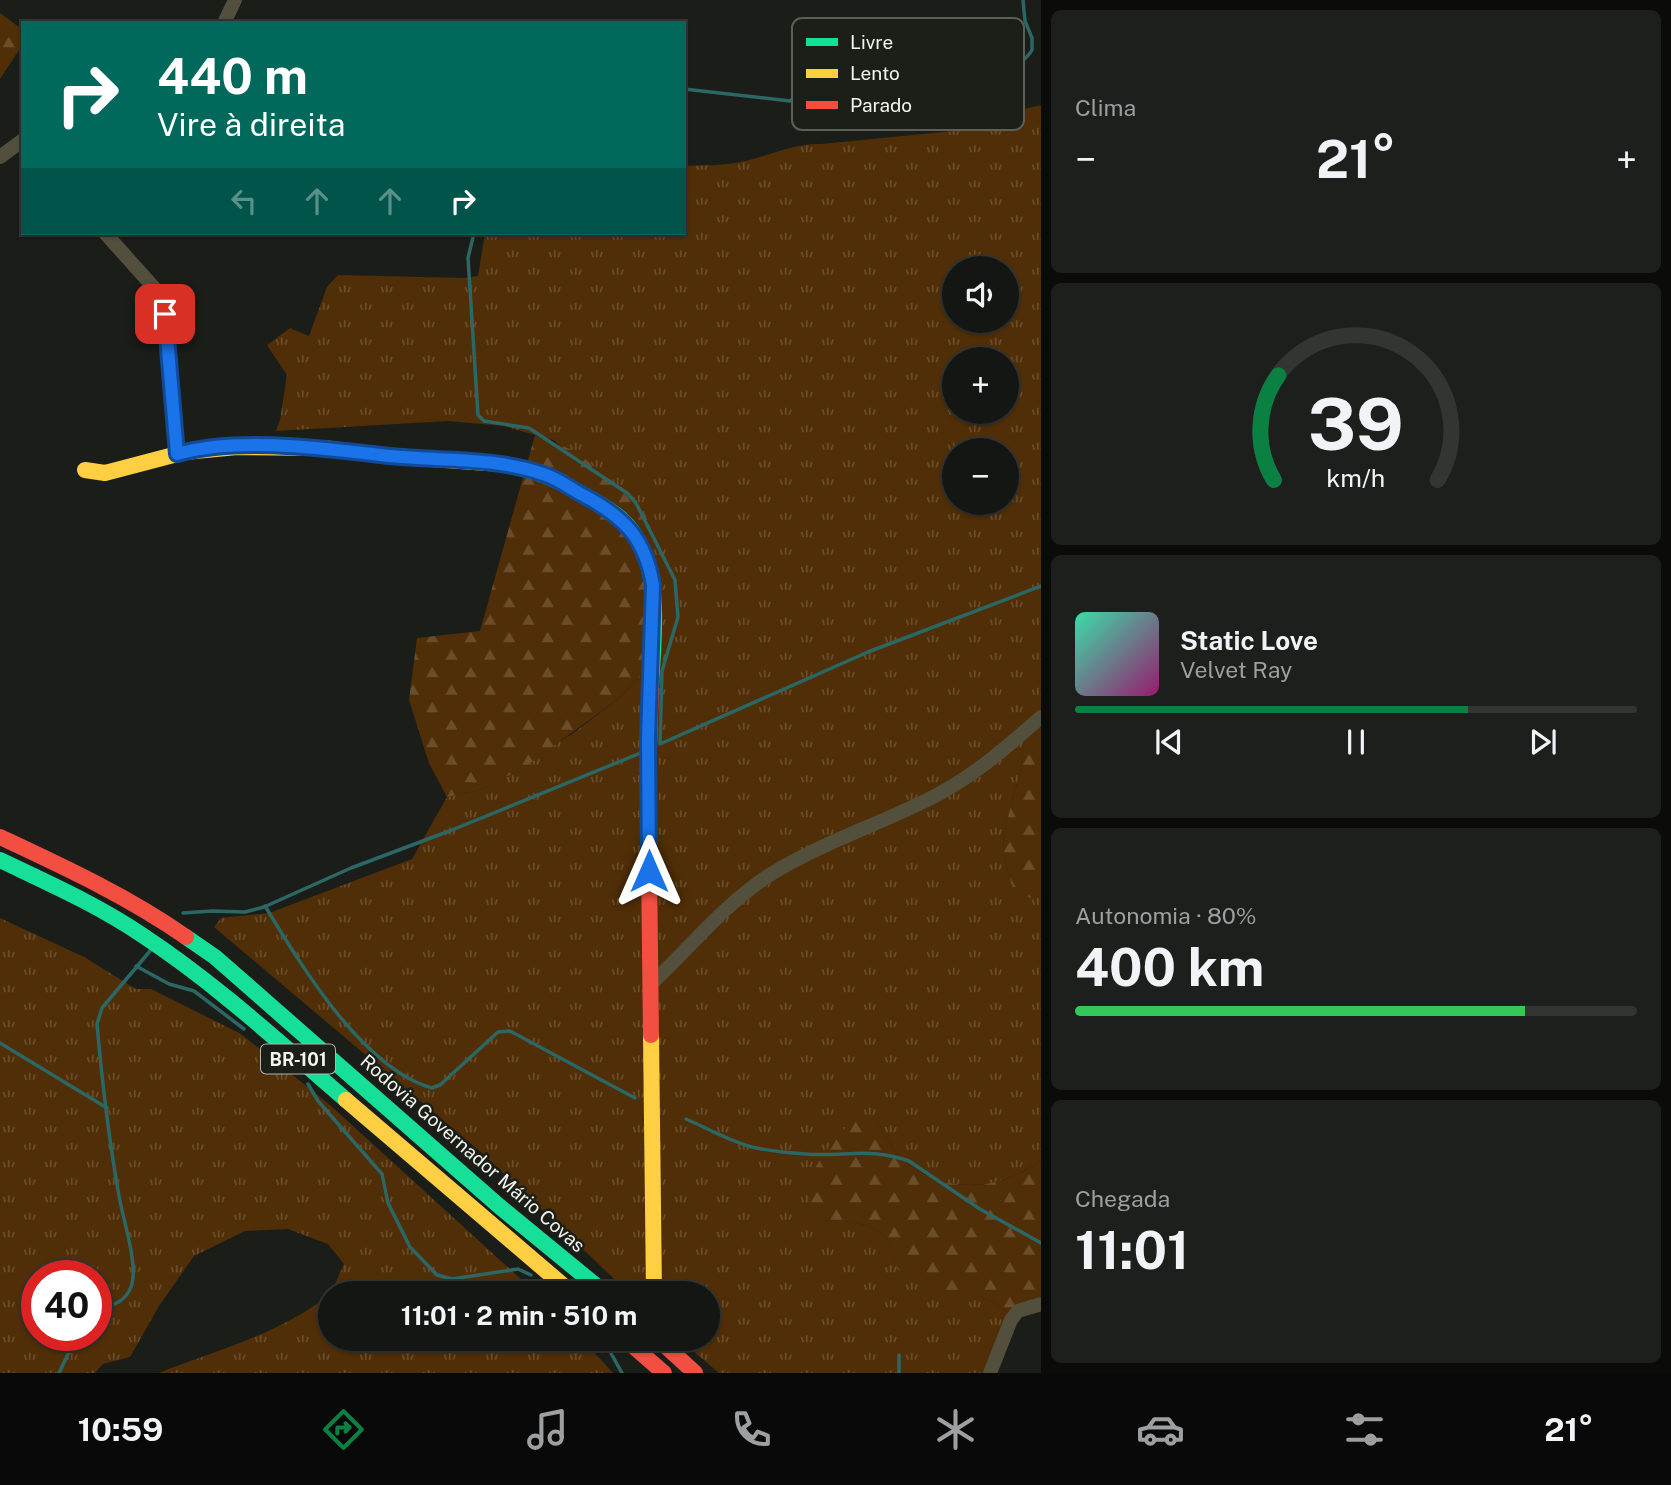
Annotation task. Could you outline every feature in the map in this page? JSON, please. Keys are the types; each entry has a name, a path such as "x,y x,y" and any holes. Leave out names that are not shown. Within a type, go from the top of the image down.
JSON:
{"main road":[{"path":"85,470 105,473 177,454 237,447 323,448 390,456 505,464 545,474 560,481 612,512 634,533 650,568 653,585 648,739 654,1281"},
{"name":"Rodovia Governador Mário Covas","path":"0,837 86,877 150,912 215,957 499,1206 590,1281"},
{"name":"BR-101","path":"0,860 140,933 202,977 558,1281"},
{"path":"639,1351 664,1373"},
{"path":"671,1351 695,1373"}],"street":[{"path":"225,21 235,0"},
{"path":"0,157 21,141"},
{"path":"107,235 156,290 163,303 177,454"},
{"path":"650,985 731,904 764,879 809,853 926,801 953,786 996,757 1041,717"},
{"path":"990,1373 1011,1320 1018,1311 1041,1304"}],"green space":[{"path":"0,13 21,29 21,47 0,79"},
{"path":"1041,105 1041,712 1024,744 1020,772 1004,831 1003,852 1012,885 1030,897 1041,898 1041,1160 1025,1171 989,1183 952,1183 917,1170 901,1158 877,1122 822,1221 858,1223 875,1230 891,1245 897,1269 967,1295 983,1297 1013,1318 989,1373 719,1373 693,1351 720,1351 720,1281 616,1281 483,1154 214,927 221,918 269,913 412,859 447,797 483,789 572,734 622,696 645,669 649,524 644,511 553,440 504,426 448,421 276,431 287,375 267,345 290,328 309,336 327,287 338,275 478,276 485,235 686,235 686,166 719,165 750,160 810,144 964,130 1024,130 1024,109"},
{"path":"535,435 577,452 644,511 652,540 645,669 622,696 525,767 483,789 447,797 429,763 409,700 417,638 480,631"},
{"path":"1041,712 1041,898 1030,898 1012,885 1003,852 1004,831 1020,772 1024,744"},
{"path":"0,918 84,957 136,989 151,989 241,1034 330,1105 523,1281 336,1281 344,1264 328,1244 288,1229 245,1231 194,1256 159,1306 130,1357 103,1364 95,1373 0,1373"},
{"path":"853,1119 877,1122 901,1158 917,1170 952,1183 989,1183 1025,1171 1041,1160 1041,1312 1013,1318 983,1297 944,1294 925,1287 897,1269 889,1242 883,1235 858,1223 822,1221 810,1201 812,1178 822,1156"},
{"path":"318,1303 318,1351 593,1351 613,1373 159,1373 271,1330"}],"waterway":[{"path":"1023,0 1025,21 1032,38 1032,50 1024,59"},
{"path":"686,89 792,100"},
{"path":"474,235 468,258 478,415 484,421 529,428 627,493 636,503 675,580 678,617 662,671 660,744 868,652 1041,586"},
{"path":"183,913 245,912 264,907 351,868 643,752"},
{"path":"265,906 315,985 336,1012 358,1038 406,1077 432,1088 440,1085 498,1032 510,1031 635,1098"},
{"path":"112,1305 125,1297 131,1287 133,1267 112,1154 97,1024 102,1008 150,951"},
{"path":"136,966 169,984 194,991 244,1029"},
{"path":"0,1043 107,1108"},
{"path":"308,1084 318,1101 382,1174 388,1203 410,1247 437,1275 452,1279 518,1269 531,1275"},
{"path":"686,1119 735,1141 779,1152 820,1155 869,1153 909,1161 980,1209 1041,1243"},
{"path":"59,1373 69,1351"},
{"path":"610,1351 622,1373"},
{"path":"899,1355 899,1373"}],"traffic: fast":[{"path":"487,463 525,469 561,483 618,516 634,534 643,551 653,589 651,687"},
{"path":"0,860 108,914 142,935 247,1014 346,1100"},
{"path":"186,937 215,957 499,1206 590,1281"}],"traffic: slow":[{"path":"85,470 105,473 185,452 237,447 323,448 487,463"},
{"path":"651,1035 654,1281"},
{"path":"346,1100 558,1281"}],"traffic: jam":[{"path":"651,687 648,781 651,1035"},
{"path":"0,837 118,895 186,937"},
{"path":"639,1351 664,1373"},
{"path":"671,1351 695,1373"}],"route":[{"path":"165,314 177,454 212,448 323,448 390,456 505,464 545,474 560,481 612,512 634,533 650,568 654,606 648,739 649,871"}]}
